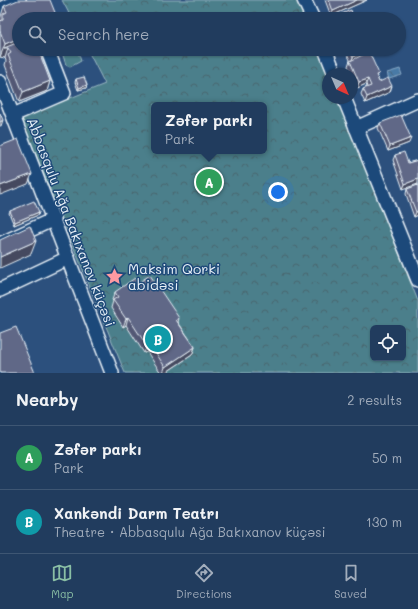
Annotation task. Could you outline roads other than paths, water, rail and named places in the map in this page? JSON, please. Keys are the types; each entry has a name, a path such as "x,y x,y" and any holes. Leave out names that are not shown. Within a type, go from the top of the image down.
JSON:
{"street":[{"path":"0,9 19,0"},
{"path":"304,0 310,12"},
{"path":"13,114 64,93 50,56"},
{"path":"328,56 333,68"},
{"name":"Abbasqulu Ağa Bakıxanov küçəsi","path":"0,82 112,373"},
{"path":"356,128 418,100"},
{"path":"346,104 418,280"},
{"path":"0,244 54,220"},
{"path":"0,290 68,258"}],"water":[{"path":"400,69 402,75 389,79 387,73"}],"place":[{"name":"Zəfər parkı","path":"209,182"},
{"name":"Maksim Qorki abidəsi","path":"115,277"},
{"name":"Xankəndi Darm Teatrı","path":"158,339"}]}
